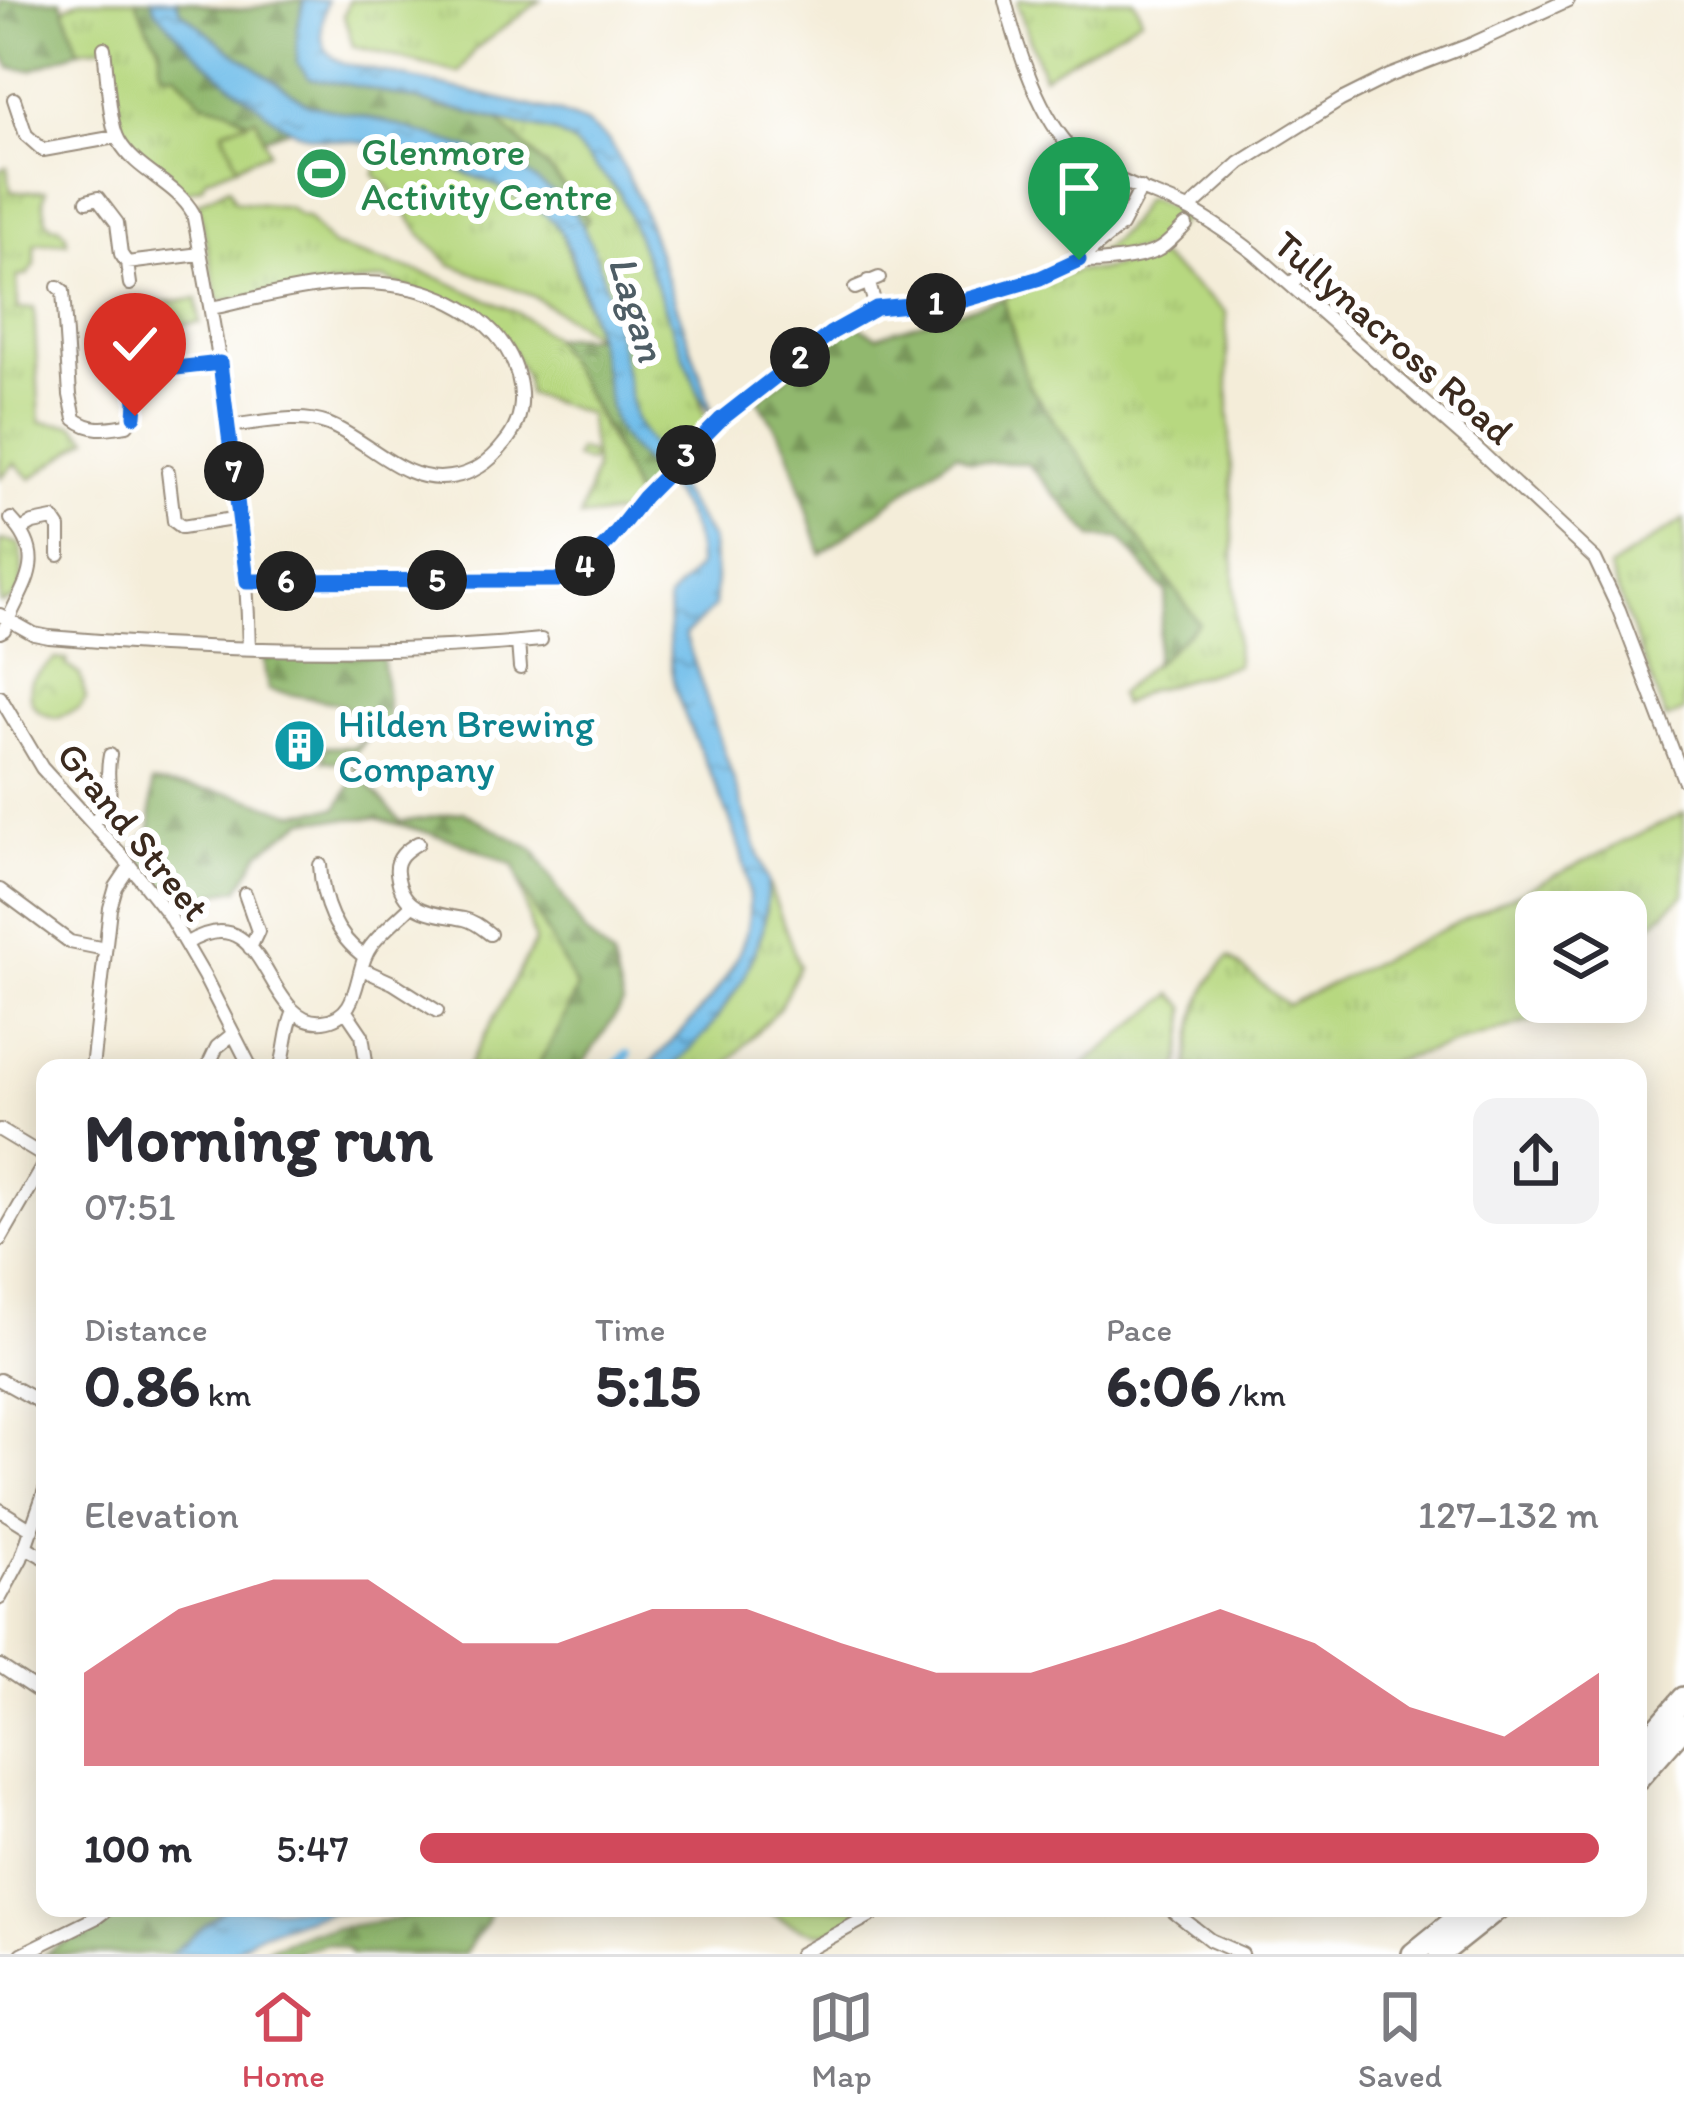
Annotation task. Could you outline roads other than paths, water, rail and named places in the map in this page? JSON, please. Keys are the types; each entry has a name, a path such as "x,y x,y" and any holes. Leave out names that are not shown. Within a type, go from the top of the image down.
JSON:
{"highway":[{"path":"1647,1740 1684,1697"},
{"path":"1647,1768 1684,1726"},
{"path":"1413,1954 1459,1917"},
{"path":"1440,1954 1487,1917"}],"street":[{"name":"Tullynacross Road","path":"1005,0 1015,40 1054,123 1075,152 1107,174 1189,209 1222,229 1291,284 1595,559 1684,780"},
{"path":"1189,209 1240,163 1341,100 1568,0"},
{"path":"104,48 116,137 127,152 186,200 193,213 220,363 247,581 249,649"},
{"path":"13,109 26,135 43,149 116,137"},
{"path":"247,581 557,580 586,565 720,420 831,333 876,308 965,300 1040,278 1079,260 1121,226 1141,188"},
{"path":"87,201 98,198 118,223 130,284"},
{"path":"1079,260 1097,262 1159,250 1186,225"},
{"path":"127,263 200,254"},
{"path":"1291,284 1312,263"},
{"path":"867,282 876,308"},
{"path":"212,308 344,284 408,288 442,299 490,327 514,360 521,387 515,431 474,471 451,477 432,478 400,468 323,422 289,419 228,426"},
{"path":"58,286 63,292 70,395 76,419 92,429 127,425 135,416 127,346"},
{"path":"132,373 220,363"},
{"path":"168,472 177,524 239,518"},
{"path":"59,555 59,528 53,519 16,524 28,542 29,579 3,623 49,637 249,649 541,640"},
{"path":"518,642 520,668"},
{"name":"Grand Street","path":"0,697 42,768 154,894 187,944 246,1059"},
{"path":"92,824 111,799 106,777 110,755"},
{"path":"418,843 401,855 396,870 412,905 440,917 472,922 490,934"},
{"path":"320,865 334,922 346,941 364,963 437,1011"},
{"path":"93,1059 112,897 130,866"},
{"path":"0,890 70,942 105,949"},
{"path":"245,894 258,931 250,948"},
{"path":"187,944 203,934 231,934 250,948 294,1012 318,1021 344,1010 372,944 412,905"},
{"path":"344,1010 362,1035 366,1059"},
{"path":"283,1059 294,1012"},
{"path":"211,1059 233,1034"},
{"path":"0,1130 36,1153"},
{"path":"0,1240 36,1175"},
{"path":"0,1380 36,1400"},
{"path":"0,1510 32,1529"},
{"path":"0,1598 36,1517"},
{"path":"26,1547 36,1553"},
{"path":"0,1666 36,1690"},
{"path":"22,1954 98,1917"},
{"path":"800,1954 868,1917"},
{"path":"1181,1917 1210,1940 1242,1954"}],"water":[{"path":"152,0 176,0 181,11 223,45 308,104 469,148 525,173 566,201 583,226 612,308 635,420 711,539 714,607 685,635 768,882 763,929 744,978 707,1032 681,1059 654,1059 703,1007 738,955 749,907 747,877 671,669 668,599 698,567 695,539 679,504 617,430 591,316 559,229 548,216 506,191 428,159 286,127 204,61 154,8"},
{"path":"304,0 327,0 324,45 343,63 557,112 586,123 608,140 641,204 714,421 620,193 573,143 556,133 310,78 297,63 297,30"},
{"path":"215,1917 310,1917 256,1935 229,1954 170,1954"}],"waterway":[{"path":"623,1059 627,1055"}],"place":[{"name":"Glenmore Activity Centre","path":"322,173"},
{"name":"Hilden Brewing Company","path":"299,745"}],"water label":[{"name":"Lagan","path":"638,308"}]}
